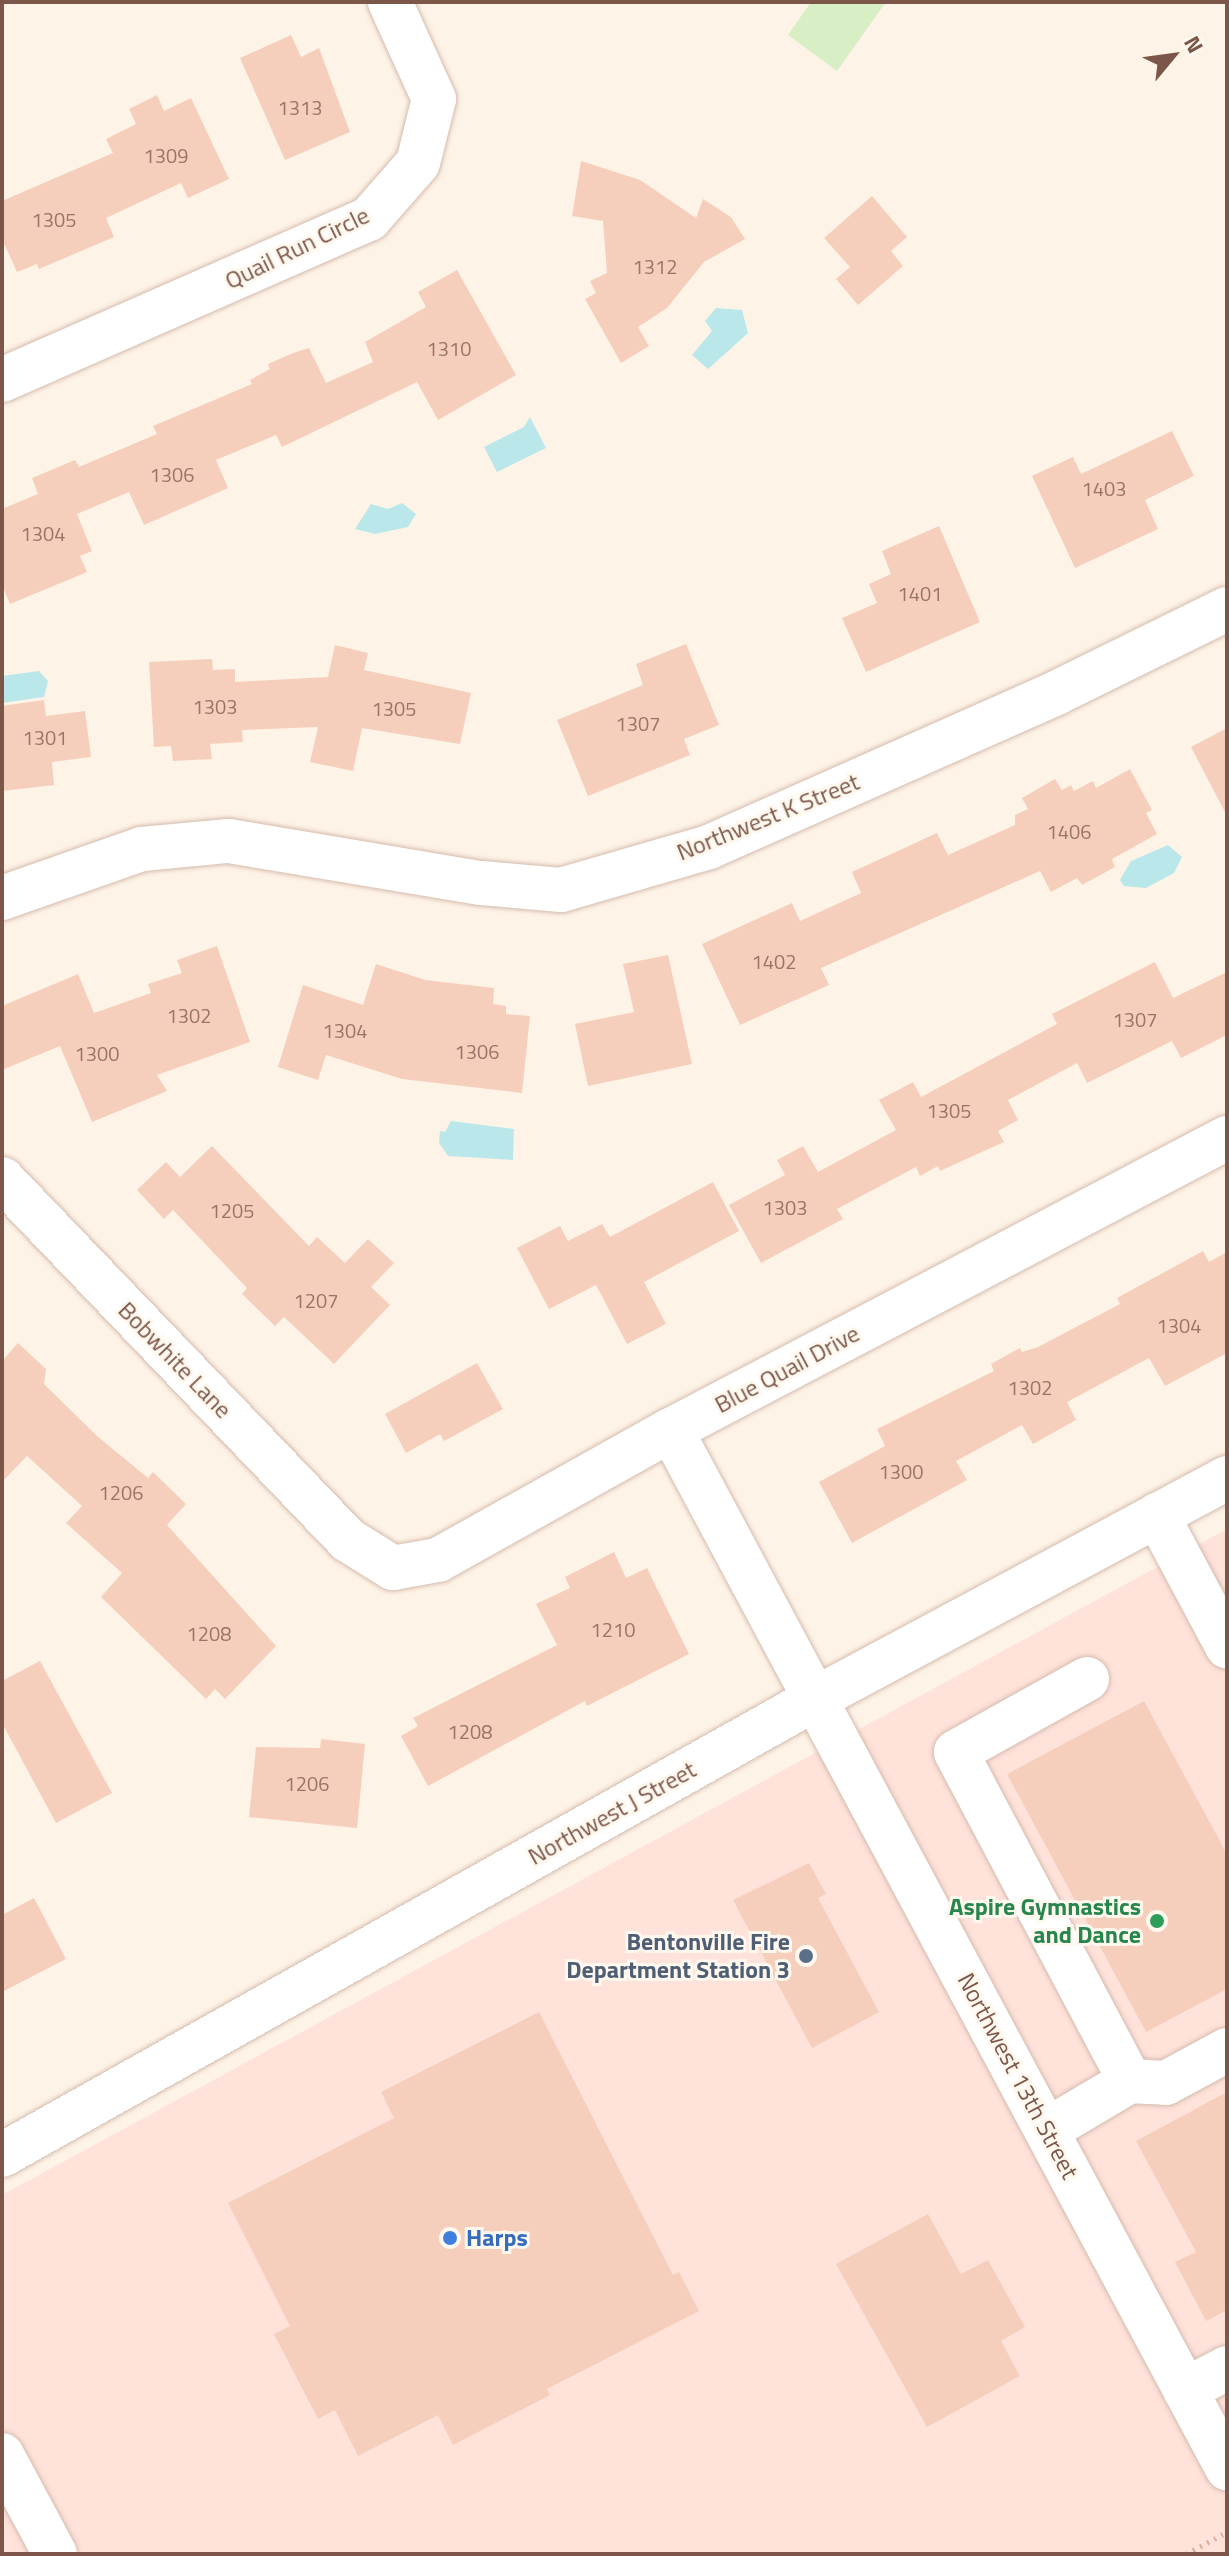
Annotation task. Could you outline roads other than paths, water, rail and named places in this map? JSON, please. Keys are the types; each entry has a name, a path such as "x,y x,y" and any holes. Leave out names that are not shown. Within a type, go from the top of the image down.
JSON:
{"street":[{"name":"Quail Run Circle","path":"2,380 369,219 418,163 434,99 390,2"},
{"name":"Northwest K Street","path":"2,898 142,849 229,841 481,883 561,890 709,847 1056,693 1227,609"},
{"name":"Blue Quail Drive","path":"348,1540 393,1568 438,1560 671,1430 1227,1138"},
{"name":"Bobwhite Lane","path":"2,1179 348,1540"},
{"name":"Northwest 13th Street","path":"671,1430 1227,2468"},
{"name":"Northwest J Street","path":"2,2155 815,1699 1227,1478"},
{"path":"1157,1515 1227,1646"},
{"path":"1087,1679 956,1752 1130,2081"},
{"path":"1047,2130 1130,2081 1166,2083 1227,2050"},
{"path":"1185,2390 1227,2368"},
{"path":"2,2455 55,2554"}],"water":[{"path":"716,308 742,310 748,333 708,369 692,355 712,331 705,321"},
{"path":"530,417 546,448 497,472 484,447 524,427"},
{"path":"402,503 416,514 408,527 375,534 355,529 371,504 388,509"},
{"path":"39,671 48,681 44,697 2,703 2,676"},
{"path":"1168,845 1182,857 1174,873 1146,888 1124,886 1120,880 1131,861"},
{"path":"451,1121 514,1129 513,1160 448,1156 439,1143 440,1131 445,1132"}],"place":[{"name":"Aspire Gymnastics and Dance","path":"1157,1921"},
{"name":"Bentonville Fire Department Station 3","path":"806,1956"},
{"name":"Harps","path":"450,2238"}]}
